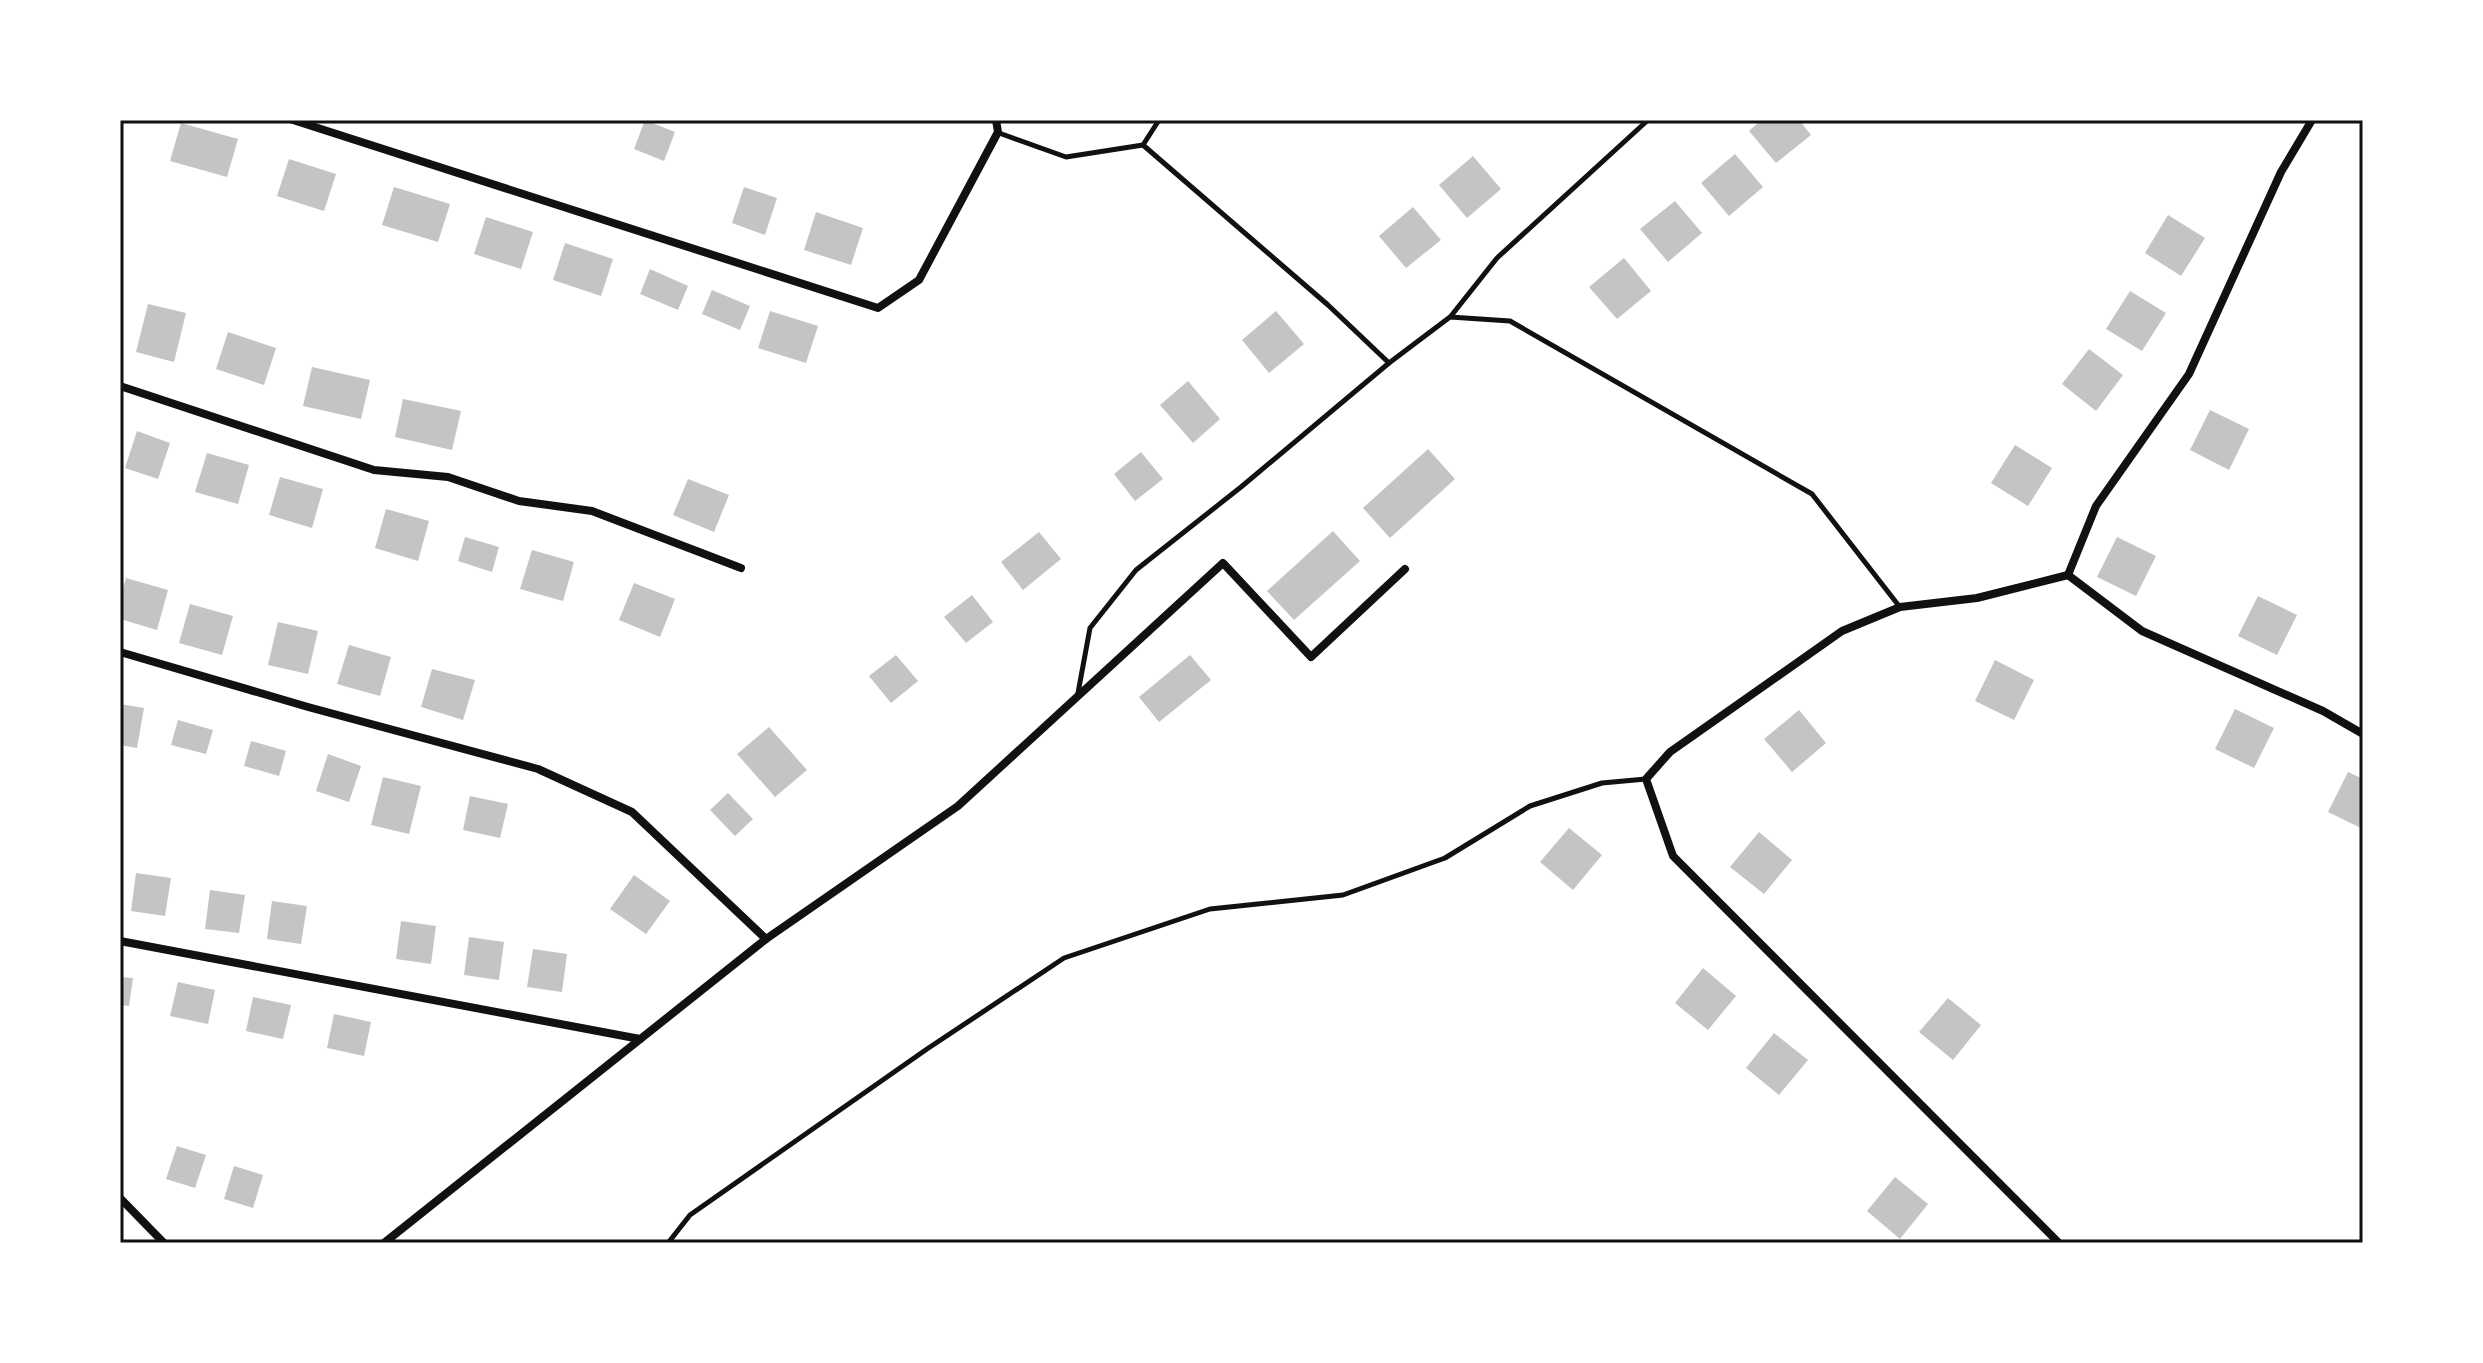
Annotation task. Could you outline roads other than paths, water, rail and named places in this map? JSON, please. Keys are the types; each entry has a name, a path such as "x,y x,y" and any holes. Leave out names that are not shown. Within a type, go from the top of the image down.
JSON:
{"street":[{"path":"293,120 878,308 919,280 998,132 996,120"},
{"path":"2068,575 2096,506 2189,374 2281,172 2312,120"},
{"path":"120,386 374,470 448,477 519,501 592,511 741,568"},
{"path":"384,1243 766,939 958,806 1223,563 1311,657 1405,569"},
{"path":"2059,1243 1673,856 1646,779 1670,752 1842,631 1900,607 1977,598 2068,575"},
{"path":"2068,575 2142,631 2323,711 2363,734"},
{"path":"120,652 538,769 632,812 766,939"},
{"path":"120,941 640,1039"},
{"path":"120,1198 164,1243"}],"lane":[{"path":"998,132 1066,157 1143,145 1159,120"},
{"path":"1078,696 1090,628 1136,570 1389,363 1450,317 1497,258 1648,120"},
{"path":"1143,145 1328,305 1389,363"},
{"path":"1450,317 1510,321 1812,494 1900,607"},
{"path":"668,1243 690,1215 914,1058 1064,958 1210,909 1343,895 1445,858 1530,806 1602,783 1646,779"}]}
